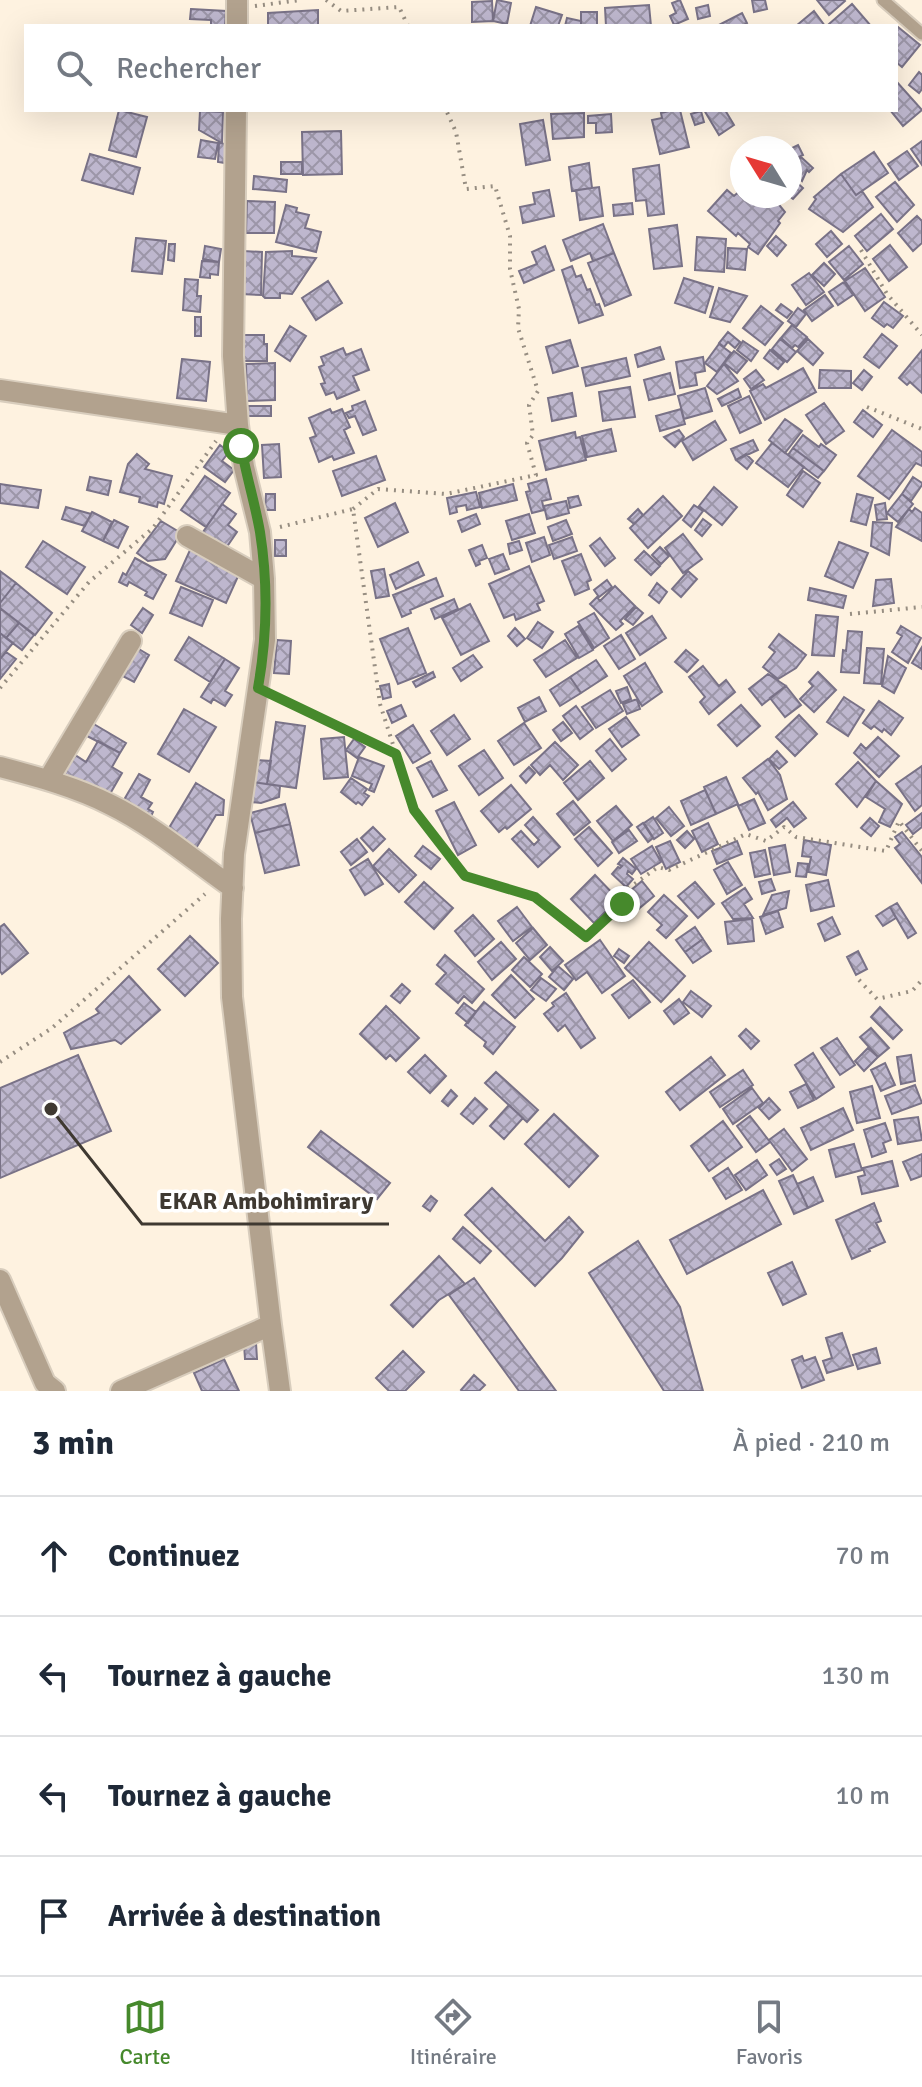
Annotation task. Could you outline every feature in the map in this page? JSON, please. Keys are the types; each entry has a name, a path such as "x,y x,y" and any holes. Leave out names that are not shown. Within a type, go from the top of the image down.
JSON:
{"street":[{"path":"236,112 233,424 260,532 265,640 227,884 231,919 232,997 280,1391"},
{"path":"0,390 233,424"},
{"path":"187,536 264,579"},
{"path":"48,780 131,641"},
{"path":"0,767 48,780 112,805 160,835 227,884"},
{"path":"0,1280 45,1383 55,1391"},
{"path":"121,1391 271,1325"}],"lane":[{"path":"883,0 922,34"}],"path":[{"path":"237,12 300,0"},
{"path":"326,0 341,11 399,7 407,24"},
{"path":"260,532 353,509 378,489 446,494 536,475 527,443 533,435 529,405 538,391 518,328 519,309 510,269 510,236 495,186 466,189 456,132 447,112"},
{"path":"861,250 887,294 922,335"},
{"path":"867,407 922,429"},
{"path":"0,688 89,582 153,528 233,424"},
{"path":"353,509 380,704 414,810 465,876 535,897 586,937 622,904 622,893 658,867 669,870 746,834 766,841 784,827 796,837 886,851 899,821 922,851"},
{"path":"850,614 922,607"},
{"path":"258,688 396,754"},
{"path":"0,1062 52,1028 227,884"},
{"path":"859,980 877,999 912,991 922,980"}],"building":[{"path":"497,0 511,3 507,24 493,21"},
{"path":"680,0 688,19 674,24 670,16 676,13 672,3"},
{"path":"752,0 765,0 767,9 754,12"},
{"path":"817,0 844,0 845,1 829,15"},
{"path":"492,1 493,21 472,22 472,2"},
{"path":"852,4 869,24 829,24"},
{"path":"649,5 651,24 606,24 605,8"},
{"path":"708,5 710,16 698,19 696,8"},
{"path":"536,7 562,15 559,24 531,24"},
{"path":"191,9 226,11 225,24 190,19"},
{"path":"318,10 318,24 268,24 268,13"},
{"path":"814,11 824,24 798,24"},
{"path":"581,12 597,12 597,24 581,24"},
{"path":"742,13 747,23 745,24 721,24"},
{"path":"567,18 581,21 581,24 566,24"},
{"path":"898,27 920,45 902,67 898,64"},
{"path":"919,72 922,75 922,89 919,93 909,85"},
{"path":"898,83 922,110 903,126 892,112 898,112"},
{"path":"118,112 147,117 136,157 109,150"},
{"path":"200,112 223,112 222,143 199,130"},
{"path":"680,112 689,147 660,154 652,120 662,118 661,113"},
{"path":"701,112 704,122 695,125 691,114"},
{"path":"705,112 726,112 734,125 719,135"},
{"path":"584,113 584,137 553,139 551,114"},
{"path":"611,114 612,132 596,133 596,123 588,123 588,116"},
{"path":"543,120 550,160 526,165 520,124"},
{"path":"341,131 342,174 303,175 302,132"},
{"path":"201,140 218,143 215,159 198,157"},
{"path":"922,141 922,165 911,149"},
{"path":"219,143 227,144 225,163 218,162"},
{"path":"907,151 918,166 899,180 888,164"},
{"path":"874,152 888,173 856,195 841,174"},
{"path":"90,154 140,168 133,194 82,180"},
{"path":"802,158 813,168 809,172 807,170 802,181"},
{"path":"281,162 302,162 302,174 281,174"},
{"path":"589,163 592,188 572,191 569,167"},
{"path":"659,165 664,214 648,216 646,200 636,201 633,169"},
{"path":"841,174 856,195 862,191 873,207 843,232 809,209 816,199 814,197"},
{"path":"254,176 287,180 286,192 253,189"},
{"path":"895,182 914,205 897,222 876,197"},
{"path":"599,187 603,216 580,220 576,190"},
{"path":"549,190 554,216 523,223 520,207 535,204 533,193"},
{"path":"727,190 730,193 730,208 782,208 785,212 758,254 748,247 750,244 738,233 736,236 708,211"},
{"path":"247,201 275,202 274,233 246,233"},
{"path":"632,203 633,214 614,216 613,205"},
{"path":"286,205 297,208 296,212 309,215 305,228 321,232 316,252 276,242"},
{"path":"881,214 893,229 867,251 855,236"},
{"path":"917,216 922,221 922,243 913,251 898,233"},
{"path":"603,224 614,253 593,261 590,253 571,261 563,240"},
{"path":"677,225 682,266 654,269 649,229"},
{"path":"831,231 842,244 827,257 816,244"},
{"path":"776,236 786,245 777,256 767,246"},
{"path":"697,237 726,239 724,272 695,270"},
{"path":"136,238 166,241 162,274 132,271"},
{"path":"169,244 175,244 174,261 168,260"},
{"path":"890,245 907,267 889,281 873,259"},
{"path":"205,246 221,249 219,262 203,259"},
{"path":"545,246 554,270 524,283 519,271 537,264 532,252"},
{"path":"849,246 863,264 844,280 829,262"},
{"path":"728,248 747,249 745,270 727,268"},
{"path":"243,251 262,252 261,295 241,294"},
{"path":"292,251 292,256 316,258 292,294 280,293 280,298 265,298 266,252"},
{"path":"614,253 631,295 605,306 588,263"},
{"path":"202,261 219,262 218,275 200,277"},
{"path":"824,263 835,274 824,286 812,275"},
{"path":"572,266 576,277 581,275 587,290 590,289 603,315 579,323 562,270"},
{"path":"865,268 885,297 865,311 845,281"},
{"path":"809,273 824,292 806,305 792,285"},
{"path":"684,278 713,287 705,313 675,303"},
{"path":"185,279 198,280 200,312 183,310"},
{"path":"328,281 342,303 316,320 302,298"},
{"path":"844,282 853,295 838,305 829,292"},
{"path":"719,288 747,296 730,322 710,317"},
{"path":"825,295 833,306 812,321 804,310"},
{"path":"884,302 903,316 893,328 887,324 884,327 872,318"},
{"path":"781,304 792,312 787,318 776,310"},
{"path":"761,306 783,323 765,345 743,328"},
{"path":"798,308 806,314 796,327 788,321"},
{"path":"195,317 201,317 201,336 195,336"},
{"path":"792,325 807,337 798,347 795,345 792,348 781,338"},
{"path":"290,326 306,336 290,361 275,351"},
{"path":"728,332 740,342 735,348 728,342 724,347 719,343"},
{"path":"882,334 897,346 879,368 864,357"},
{"path":"242,335 264,335 267,361 243,361"},
{"path":"780,339 796,352 787,362 772,349"},
{"path":"808,339 823,353 813,365 797,351"},
{"path":"570,340 578,366 553,373 546,347"},
{"path":"743,341 758,351 751,361 737,350"},
{"path":"719,344 731,353 717,372 705,363"},
{"path":"660,347 664,359 638,367 635,355"},
{"path":"343,348 346,355 361,349 369,370 353,376 359,390 337,399 334,392 326,395 319,367 324,365 321,357"},
{"path":"770,350 784,362 778,369 764,358"},
{"path":"922,350 922,393 910,382 907,385 899,378"},
{"path":"734,351 747,361 737,373 724,363"},
{"path":"703,357 705,371 695,373 697,385 680,388 676,362"},
{"path":"626,358 630,376 586,386 582,368"},
{"path":"182,359 210,362 206,401 177,398"},
{"path":"275,363 275,400 247,401 246,364"},
{"path":"724,364 738,381 717,394 707,386"},
{"path":"803,368 816,392 765,420 750,391 763,384 766,388"},
{"path":"756,370 764,380 751,389 744,379"},
{"path":"820,370 851,371 851,388 819,388"},
{"path":"864,370 872,377 862,390 853,383"},
{"path":"670,373 675,394 649,400 644,380"},
{"path":"630,387 635,417 603,421 599,392"},
{"path":"705,388 712,411 684,419 678,396"},
{"path":"738,389 741,397 722,406 718,399"},
{"path":"572,393 576,416 552,421 548,398"},
{"path":"749,396 761,423 740,433 728,406"},
{"path":"365,401 376,430 363,435 355,416 349,418 346,413 353,410 352,406"},
{"path":"824,403 844,431 826,444 806,415"},
{"path":"246,406 271,406 271,416 246,416"},
{"path":"330,409 332,413 342,409 350,427 344,430 354,453 334,460 332,456 319,462 310,438 316,436 309,418"},
{"path":"681,409 685,424 660,431 656,416"},
{"path":"863,410 882,425 873,437 854,422"},
{"path":"785,419 802,431 785,453 769,440"},
{"path":"715,421 726,440 693,460 682,441"},
{"path":"611,429 616,451 587,457 582,436"},
{"path":"679,430 684,437 675,447 664,437"},
{"path":"892,430 922,452 922,466 916,463 889,499 858,476"},
{"path":"575,432 576,438 580,437 586,460 546,470 539,441"},
{"path":"803,435 836,455 824,471 793,448"},
{"path":"753,440 758,450 736,460 731,449"},
{"path":"772,443 804,467 788,487 756,463"},
{"path":"279,444 281,477 264,478 262,445"},
{"path":"220,445 229,452 222,461 234,470 225,482 204,467"},
{"path":"793,448 824,471 818,478 788,455"},
{"path":"137,454 149,464 145,469 172,476 164,504 158,502 157,507 139,502 140,497 120,492 128,464"},
{"path":"746,454 753,461 747,469 736,460"},
{"path":"376,456 385,480 342,496 333,471"},
{"path":"803,471 820,483 803,507 787,495"},
{"path":"205,476 230,493 206,527 181,510"},
{"path":"90,477 111,481 108,495 87,490"},
{"path":"913,477 922,485 911,501 902,494"},
{"path":"546,479 551,499 542,501 544,510 532,513 526,492 530,491 528,484"},
{"path":"0,484 41,490 38,508 0,503"},
{"path":"513,484 517,500 482,508 479,493"},
{"path":"714,487 737,507 722,525 699,506"},
{"path":"476,492 480,507 467,510 466,505 456,507 457,512 450,514 447,498"},
{"path":"266,494 275,494 275,510 265,510"},
{"path":"857,494 873,498 866,525 851,521"},
{"path":"902,494 913,504 898,522 887,513"},
{"path":"578,496 581,505 570,508 568,498"},
{"path":"663,496 682,516 648,548 630,528"},
{"path":"566,501 569,513 547,519 544,506"},
{"path":"395,503 408,532 378,547 365,518"},
{"path":"885,503 887,519 877,520 875,505"},
{"path":"222,504 236,514 228,525 237,532 226,548 203,532"},
{"path":"694,505 703,511 691,527 683,520"},
{"path":"66,507 91,514 85,526 62,519"},
{"path":"915,508 922,513 922,541 896,527 909,509 912,512"},
{"path":"638,509 643,515 634,524 628,519"},
{"path":"92,512 112,522 103,541 82,531"},
{"path":"476,514 480,524 462,532 458,521"},
{"path":"529,514 535,533 512,540 506,521"},
{"path":"703,519 711,525 702,536 695,530"},
{"path":"114,520 128,527 118,548 103,541"},
{"path":"566,520 572,534 553,541 548,527"},
{"path":"161,521 181,533 165,559 148,561 137,553"},
{"path":"873,522 892,523 889,555 871,546"},
{"path":"683,534 702,559 683,573 665,548"},
{"path":"544,537 550,555 532,562 526,543"},
{"path":"572,537 577,551 554,559 549,545"},
{"path":"600,538 615,558 605,566 590,546"},
{"path":"275,540 286,540 286,556 275,556"},
{"path":"43,541 85,567 67,594 26,567"},
{"path":"519,541 522,550 510,554 508,544"},
{"path":"839,542 868,553 853,588 825,576"},
{"path":"482,545 487,558 476,566 469,550"},
{"path":"660,547 669,556 661,564 652,555"},
{"path":"190,550 240,572 226,603 176,581"},
{"path":"644,551 660,566 651,575 635,560"},
{"path":"503,554 509,569 495,574 489,559"},
{"path":"581,554 591,580 587,582 589,589 575,595 562,561"},
{"path":"135,558 166,575 153,599 129,582 127,586 119,582"},
{"path":"418,562 424,575 396,589 390,575"},
{"path":"529,566 544,601 537,604 540,610 516,620 514,614 504,618 489,584"},
{"path":"384,569 389,596 376,598 371,571"},
{"path":"0,571 16,583 0,603"},
{"path":"688,571 697,579 681,597 672,589"},
{"path":"436,578 443,596 410,610 411,613 402,617 393,595"},
{"path":"891,579 894,603 873,606 876,580"},
{"path":"607,580 612,587 599,597 594,590"},
{"path":"16,583 52,613 35,635 0,608 0,603"},
{"path":"657,583 667,592 659,603 649,595"},
{"path":"615,586 635,606 620,621 623,624 616,630 590,604 597,597 600,601"},
{"path":"181,587 213,600 202,626 170,613"},
{"path":"810,588 846,596 843,608 808,600"},
{"path":"454,599 458,609 435,619 431,609"},
{"path":"470,604 489,641 461,655 442,618"},
{"path":"636,607 643,613 633,625 625,619"},
{"path":"0,608 19,623 6,638 0,633"},
{"path":"143,608 153,615 142,633 131,625"},
{"path":"594,613 609,638 594,648 578,622"},
{"path":"816,615 838,617 834,656 812,655"},
{"path":"652,616 666,638 640,655 626,633"},
{"path":"538,622 553,632 542,648 527,638"},
{"path":"19,623 34,635 22,650 6,638"},
{"path":"578,626 593,650 579,658 565,634"},
{"path":"901,626 921,638 908,663 892,652 902,636 897,633"},
{"path":"408,628 426,673 398,684 380,639"},
{"path":"515,628 525,639 517,646 508,636"},
{"path":"848,631 862,632 859,673 841,672"},
{"path":"0,633 13,643 0,659"},
{"path":"779,634 806,655 796,668 778,679 763,667 775,652 769,647"},
{"path":"621,635 635,659 619,669 604,646"},
{"path":"189,637 225,659 210,682 175,660"},
{"path":"277,640 291,641 289,674 274,673"},
{"path":"565,640 577,658 546,677 534,660"},
{"path":"132,645 149,655 134,682 117,673"},
{"path":"922,647 922,669 912,663"},
{"path":"867,648 884,649 881,684 864,683"},
{"path":"686,650 698,660 687,672 675,662"},
{"path":"6,652 16,659 0,679 0,659"},
{"path":"473,655 482,667 461,681 453,668"},
{"path":"888,656 906,668 894,693 882,686"},
{"path":"225,659 239,668 225,691 232,695 225,706 201,697"},
{"path":"596,660 607,676 581,693 570,677"},
{"path":"645,663 662,692 642,706 624,676"},
{"path":"703,666 719,686 726,680 735,692 709,714 700,702 705,697 689,677"},
{"path":"433,672 435,677 416,687 413,682"},
{"path":"818,672 836,690 814,712 800,699 813,686 809,682"},
{"path":"768,674 786,686 762,705 749,689"},
{"path":"570,677 581,693 560,706 550,690"},
{"path":"389,684 391,697 383,699 380,686"},
{"path":"786,686 801,705 785,717 770,698"},
{"path":"627,687 631,699 621,703 616,691"},
{"path":"610,690 623,711 596,728 582,707"},
{"path":"539,697 546,711 525,722 518,708"},
{"path":"844,697 864,710 848,736 827,722"},
{"path":"637,699 640,709 627,714 623,704"},
{"path":"879,701 903,718 891,735 884,729 882,732 874,726 871,729 863,723"},
{"path":"401,705 406,716 392,723 387,711"},
{"path":"741,705 760,726 737,746 718,725"},
{"path":"576,706 593,729 580,739 563,716"},
{"path":"184,709 216,727 189,772 158,754"},
{"path":"454,715 470,739 447,755 431,731"},
{"path":"799,715 817,734 795,756 776,737"},
{"path":"626,717 639,735 622,747 609,729"},
{"path":"276,722 305,726 296,788 267,784"},
{"path":"563,722 572,733 561,741 553,730"},
{"path":"92,723 126,743 120,753 85,735"},
{"path":"524,723 541,748 514,765 498,741"},
{"path":"413,725 430,753 413,763 396,736"},
{"path":"344,737 348,777 324,779 321,739"},
{"path":"878,737 899,756 879,777 854,753 861,744 866,749"},
{"path":"354,739 365,747 357,758 346,750"},
{"path":"610,739 626,759 612,771 596,751"},
{"path":"98,741 120,753 112,767 122,773 107,799 64,773 75,755 86,762"},
{"path":"555,742 578,765 563,780 550,765 540,775 531,765"},
{"path":"484,750 503,778 479,795 459,766"},
{"path":"777,751 787,762 779,769 769,759"},
{"path":"359,757 384,766 374,792 369,790 372,784 352,776"},
{"path":"768,759 780,775 787,799 768,810 758,792 756,794 743,778"},
{"path":"256,760 271,761 267,784 253,782"},
{"path":"431,761 447,790 433,797 417,768"},
{"path":"590,761 604,778 578,800 564,783"},
{"path":"858,762 876,781 857,807 836,784"},
{"path":"922,766 922,805 915,811 896,784"},
{"path":"529,767 535,773 526,783 520,776"},
{"path":"139,774 150,780 141,797 152,803 148,809 153,812 149,821 121,805"},
{"path":"726,777 738,804 716,814 704,787"},
{"path":"351,778 367,789 364,793 369,796 362,805 341,792"},
{"path":"876,781 902,804 890,827 879,822 885,809 866,797"},
{"path":"253,782 280,786 279,797 261,803 250,802"},
{"path":"196,783 224,800 223,815 216,815 195,850 166,833"},
{"path":"511,785 531,809 499,832 481,811"},
{"path":"705,790 716,814 691,825 681,801"},
{"path":"754,799 765,823 749,830 738,806"},
{"path":"573,801 590,822 574,835 557,814"},
{"path":"454,802 476,845 458,855 436,811"},
{"path":"793,802 806,818 794,827 787,818 776,827 771,820"},
{"path":"285,804 290,824 255,833 250,813"},
{"path":"616,806 632,825 613,841 597,821"},
{"path":"669,807 684,826 671,836 656,818"},
{"path":"922,813 922,827 913,834 906,825"},
{"path":"533,817 560,847 538,867 512,839 521,831 534,845 539,840 525,825"},
{"path":"653,817 663,833 654,839 644,823"},
{"path":"870,818 879,826 871,836 861,828"},
{"path":"643,823 653,838 648,842 637,827"},
{"path":"708,823 718,844 702,852 692,831"},
{"path":"290,824 299,865 265,873 255,833"},
{"path":"373,827 385,839 373,851 361,838"},
{"path":"589,827 612,853 598,866 575,839"},
{"path":"629,830 637,841 619,853 612,842"},
{"path":"687,831 694,839 685,848 677,840"},
{"path":"902,832 922,857 922,883 895,848 900,844 895,837"},
{"path":"357,839 367,852 351,865 341,852"},
{"path":"804,840 831,845 826,875 808,872 811,857 802,856"},
{"path":"670,841 680,862 666,869 656,847"},
{"path":"737,841 742,854 717,864 712,851"},
{"path":"785,845 790,872 774,875 769,848"},
{"path":"423,846 440,859 431,869 415,856"},
{"path":"652,846 661,862 641,874 631,859"},
{"path":"389,849 416,875 399,892 373,866"},
{"path":"765,850 770,874 755,877 750,853"},
{"path":"623,858 636,869 632,874 628,871 627,874 633,879 626,887 612,874 622,866 618,864"},
{"path":"368,859 383,884 365,895 350,870"},
{"path":"728,862 742,885 727,894 714,870"},
{"path":"798,863 808,864 806,877 796,876"},
{"path":"595,875 618,899 594,923 571,899"},
{"path":"771,879 775,890 762,894 759,882"},
{"path":"828,880 834,906 811,911 806,885"},
{"path":"642,881 654,896 636,911 624,896"},
{"path":"424,882 453,908 434,929 405,902"},
{"path":"695,882 714,904 698,918 678,896"},
{"path":"745,888 752,899 744,904 753,918 733,919 722,903"},
{"path":"789,891 786,908 763,915 772,895"},
{"path":"664,895 687,916 666,938 657,930 662,925 648,912"},
{"path":"897,903 916,933 908,938 890,907"},
{"path":"517,907 532,927 513,941 498,921"},
{"path":"890,907 896,918 883,926 876,916"},
{"path":"778,911 783,927 766,934 760,917"},
{"path":"473,915 494,939 475,956 455,931"},
{"path":"832,917 840,934 825,941 818,924"},
{"path":"752,919 754,941 728,944 725,922"},
{"path":"4,924 28,953 2,974 0,927"},
{"path":"695,927 703,939 685,952 676,940"},
{"path":"533,928 547,945 530,960 516,943"},
{"path":"190,936 218,963 185,996 158,969"},
{"path":"703,939 711,951 693,963 685,952"},
{"path":"600,940 625,976 602,993 587,972 576,980 565,965"},
{"path":"501,942 516,959 492,980 478,962"},
{"path":"649,942 685,976 661,1002 625,968"},
{"path":"550,947 563,961 552,971 540,957"},
{"path":"619,949 629,956 624,963 614,956"},
{"path":"858,951 867,969 856,975 847,957"},
{"path":"445,955 484,989 472,1003 464,996 458,1003 436,984 446,973 437,965"},
{"path":"524,957 542,974 530,987 512,970"},
{"path":"558,966 573,979 564,990 549,977"},
{"path":"511,975 534,999 515,1018 492,995"},
{"path":"129,976 160,1010 121,1044 115,1040 71,1049 64,1033 99,1013 96,1009"},
{"path":"541,978 556,989 546,1001 531,990"},
{"path":"633,980 650,1002 629,1018 612,995"},
{"path":"402,984 410,991 400,1003 391,996"},
{"path":"691,991 711,1006 702,1017 683,1002"},
{"path":"566,993 595,1038 581,1048 565,1025 558,1031 544,1014 554,1006 552,1003"},
{"path":"679,999 689,1013 674,1024 664,1011"},
{"path":"484,1002 515,1027 493,1054 484,1046 486,1042 465,1025"},
{"path":"464,1003 476,1012 468,1023 456,1013"},
{"path":"386,1006 419,1038 396,1061 390,1055 386,1059 360,1034"},
{"path":"880,1007 902,1030 893,1039 871,1017"},
{"path":"871,1028 889,1048 878,1057 860,1037"},
{"path":"746,1029 759,1041 751,1049 739,1036"},
{"path":"837,1038 855,1065 840,1075 821,1048"},
{"path":"868,1048 878,1057 864,1071 855,1061"},
{"path":"813,1053 834,1087 816,1099 795,1065"},
{"path":"78,1055 111,1131 0,1178 0,1088"},
{"path":"425,1055 446,1076 430,1093 408,1072"},
{"path":"911,1055 915,1081 901,1084 897,1057"},
{"path":"711,1057 725,1075 680,1110 666,1092"},
{"path":"885,1063 895,1085 881,1091 871,1070"},
{"path":"743,1070 753,1085 720,1107 710,1092"},
{"path":"496,1072 538,1110 527,1122 485,1083"},
{"path":"806,1084 814,1100 798,1108 790,1092"},
{"path":"915,1085 922,1103 892,1114 885,1096"},
{"path":"872,1086 880,1118 857,1123 850,1092"},
{"path":"752,1088 763,1103 733,1124 723,1109"},
{"path":"451,1090 457,1096 448,1106 442,1101"},
{"path":"475,1098 487,1109 473,1124 461,1114"},
{"path":"769,1098 780,1110 769,1119 759,1108"},
{"path":"509,1105 523,1118 504,1139 490,1126"},
{"path":"843,1108 853,1130 811,1150 801,1128"},
{"path":"554,1114 598,1156 569,1187 525,1144"},
{"path":"750,1116 770,1142 756,1152 737,1126"},
{"path":"918,1117 922,1140 898,1144 894,1120"},
{"path":"723,1121 742,1147 709,1171 691,1146"},
{"path":"885,1123 891,1140 883,1143 886,1152 872,1157 864,1130"},
{"path":"784,1129 807,1159 792,1171 769,1140"},
{"path":"321,1131 390,1183 377,1199 308,1147"},
{"path":"854,1144 862,1170 836,1177 829,1150"},
{"path":"922,1154 922,1176 911,1180 903,1162"},
{"path":"779,1159 786,1169 777,1175 770,1165"},
{"path":"757,1160 767,1175 746,1190 735,1175"},
{"path":"892,1161 898,1186 862,1194 858,1177 865,1175 863,1168"},
{"path":"728,1168 742,1190 726,1199 713,1178"},
{"path":"793,1175 808,1208 794,1214 779,1181"},
{"path":"813,1177 823,1201 808,1208 797,1184"},
{"path":"492,1188 545,1241 569,1217 583,1232 535,1286 465,1215"},
{"path":"763,1190 781,1224 687,1274 670,1240"},
{"path":"431,1196 437,1201 430,1211 423,1206"},
{"path":"874,1203 881,1221 876,1223 885,1242 852,1259 836,1220"},
{"path":"463,1227 491,1251 480,1263 453,1239"},
{"path":"638,1241 680,1307 703,1391 664,1391 589,1273"},
{"path":"439,1256 465,1284 439,1300 413,1327 391,1305"},
{"path":"792,1262 806,1294 783,1305 768,1273"},
{"path":"474,1278 556,1391 519,1391 449,1295"},
{"path":"842,1333 853,1365 827,1373 823,1361 832,1358 826,1338"},
{"path":"256,1343 257,1359 245,1359 244,1344"},
{"path":"876,1348 880,1363 858,1369 853,1355"},
{"path":"403,1351 424,1372 405,1391 389,1391 376,1378"},
{"path":"802,1356 804,1361 815,1357 824,1380 802,1388 792,1360"},
{"path":"224,1359 239,1391 202,1391 194,1373"},
{"path":"474,1375 485,1385 479,1391 462,1391 461,1390"}],"place":[{"name":"EKAR Ambohimirary","path":"51,1109"}],"route":[{"path":"241,446 260,532 264,579 265,640 258,688 396,754 414,810 465,876 535,897 586,937 622,904"}]}
